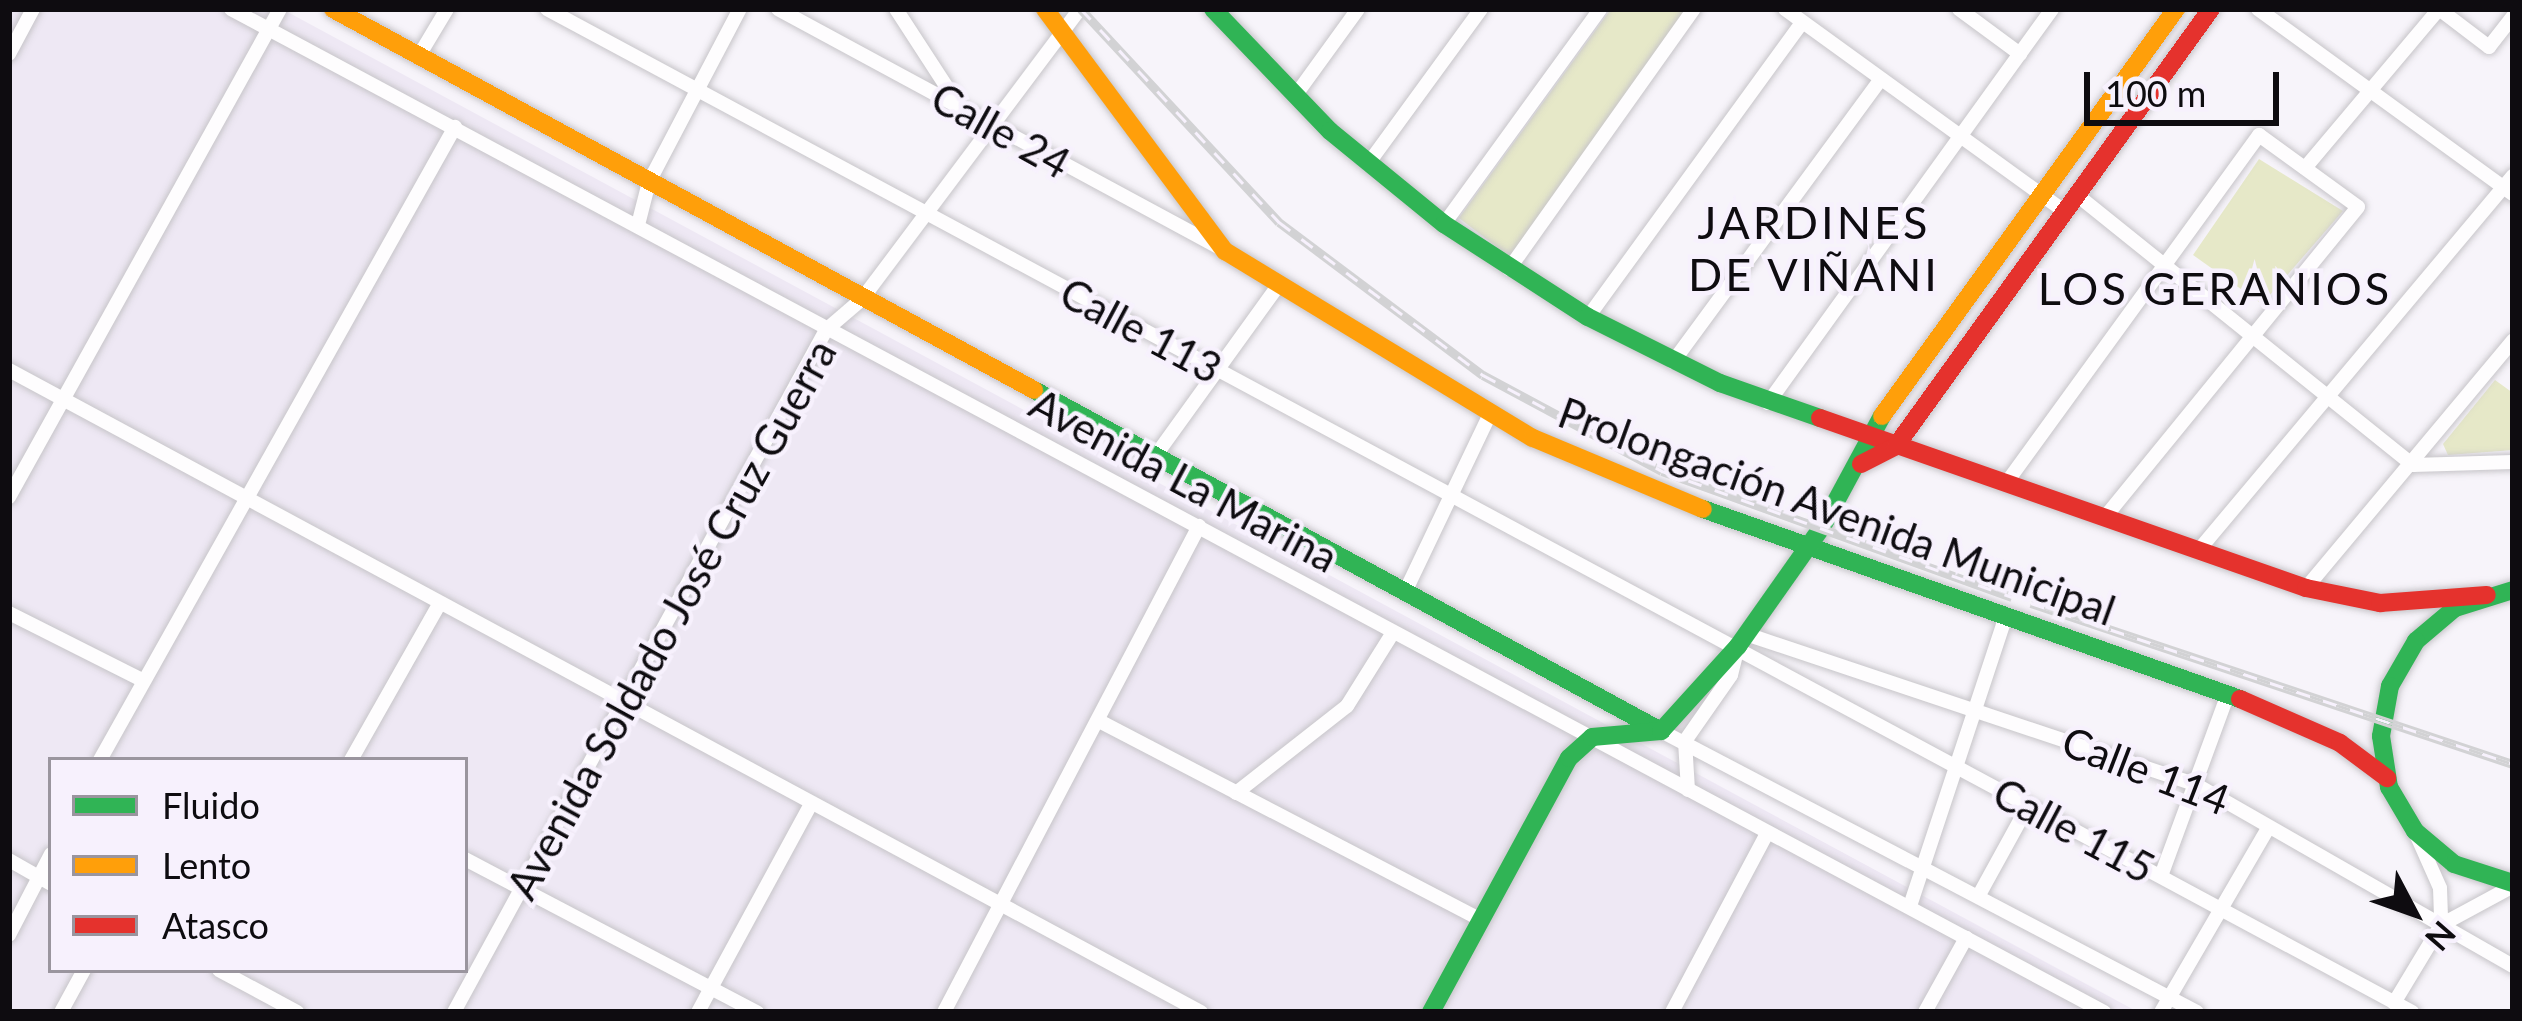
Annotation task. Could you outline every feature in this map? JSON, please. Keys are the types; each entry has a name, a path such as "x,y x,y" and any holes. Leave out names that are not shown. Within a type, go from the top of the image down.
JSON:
{"street":[{"path":"9,54 33,9"},
{"name":"Avenida La Marina","path":"232,9 2104,1012"},
{"path":"9,497 264,27 280,9"},
{"name":"Avenida La Marina","path":"333,9 1661,730 1922,862 2197,1012"},
{"path":"420,54 447,9"},
{"name":"Calle 113","path":"547,9 1451,497 1742,640"},
{"path":"638,225 649,182 740,9"},
{"name":"Calle 24","path":"778,9 1225,250"},
{"path":"896,9 960,107"},
{"name":"Prolongación Avenida Municipal","path":"1045,9 1225,250 1491,412 1598,470 2228,694 2340,742 2387,778"},
{"name":"Avenida Soldado José Cruz Guerra","path":"454,1012 826,330 862,299 1080,9"},
{"path":"1295,96 1358,9"},
{"path":"1368,164 1481,9"},
{"path":"1444,224 1600,9"},
{"path":"1509,269 1694,9"},
{"path":"1785,9 2065,212"},
{"path":"1959,9 2020,54"},
{"path":"1768,403 2052,9"},
{"path":"1431,1012 1568,758 1592,736 1661,730 1742,640 1861,464 1868,437 2176,9"},
{"path":"1861,464 1896,446 2211,9"},
{"path":"2198,551 2510,186 2258,9"},
{"path":"2305,168 2439,9 2489,46 2513,16"},
{"name":"Prolongación Avenida Municipal","path":"1225,14 1295,96 1368,164 1444,224 1588,317 1673,362 1768,403 2306,589 2380,602 2513,590"},
{"path":"1588,317 1802,22"},
{"path":"1673,362 1882,79"},
{"path":"102,757 455,127"},
{"path":"2007,482 2259,135 2358,207 2104,518"},
{"path":"2077,195 2413,465 2513,462"},
{"path":"1156,455 1280,284"},
{"path":"2306,589 2513,340"},
{"path":"9,370 438,606 1201,1012"},
{"path":"1406,590 1491,412"},
{"path":"944,1012 1101,722 1199,526"},
{"name":"Prolongación Avenida Municipal","path":"2487,595 2441,617 2397,670 2382,719 2387,778 2415,831 2454,864 2513,885"},
{"path":"353,757 438,606"},
{"path":"9,613 142,680"},
{"path":"1910,906 1952,763 2006,615"},
{"path":"1236,793 1347,706 1392,634"},
{"path":"1688,790 1685,741 1731,674 1742,640"},
{"name":"Calle 114","path":"1742,640 1972,705 2195,784 2263,816 2268,828 2513,966"},
{"name":"Calle 115","path":"1742,640 2028,806 2412,1012"},
{"path":"2161,876 2228,694"},
{"path":"1101,722 1481,920"},
{"path":"698,1012 811,803"},
{"path":"1979,895 2028,806"},
{"path":"2161,1012 2268,828"},
{"path":"2415,831 2440,888 2441,925"},
{"path":"1672,1012 1767,833"},
{"path":"9,860 45,881 9,935"},
{"path":"468,861 757,1012"},
{"path":"2394,1003 2441,925 2513,885"},
{"path":"1925,1012 1966,938"},
{"path":"61,1012 82,973"},
{"path":"232,973 297,1012"}],"shaded area":[{"path":"9,9 282,9 2138,1012 9,1012"}],"green space":[{"path":"1611,9 1687,9 1510,257 1459,218"},
{"path":"2259,159 2343,211 2262,304 2193,255"},
{"path":"2495,380 2513,393 2513,450 2448,455 2443,444"}],"railway":[{"path":"1081,9 1279,222 1483,375 1662,471 2012,597"},
{"path":"2031,603 2513,764"}],"traffic: fast":[{"path":"1213,9 1330,131 1444,224 1588,317 1720,383 1820,418"},
{"path":"1034,390 1661,731"},
{"path":"1431,1012 1569,758 1592,737 1661,731 1738,646 1822,527 1882,416"},
{"path":"1703,509 2240,699"},
{"path":"2513,590 2455,608 2416,641 2390,686 2381,736 2389,787 2415,831 2454,864 2513,883"}],"traffic: slow":[{"path":"333,9 1034,390"},
{"path":"1045,9 1225,251 1533,438 1703,509"},
{"path":"1882,416 2176,9"}],"traffic: jam":[{"path":"1861,464 1896,446 2211,9"},
{"path":"1820,418 2306,588 2380,603 2487,595"},
{"path":"2240,699 2340,743 2387,778"}],"district":[{"name":"JARDINES DE VIÑANI","path":"1814,249"},
{"name":"LOS GERANIOS","path":"2215,289"}]}
